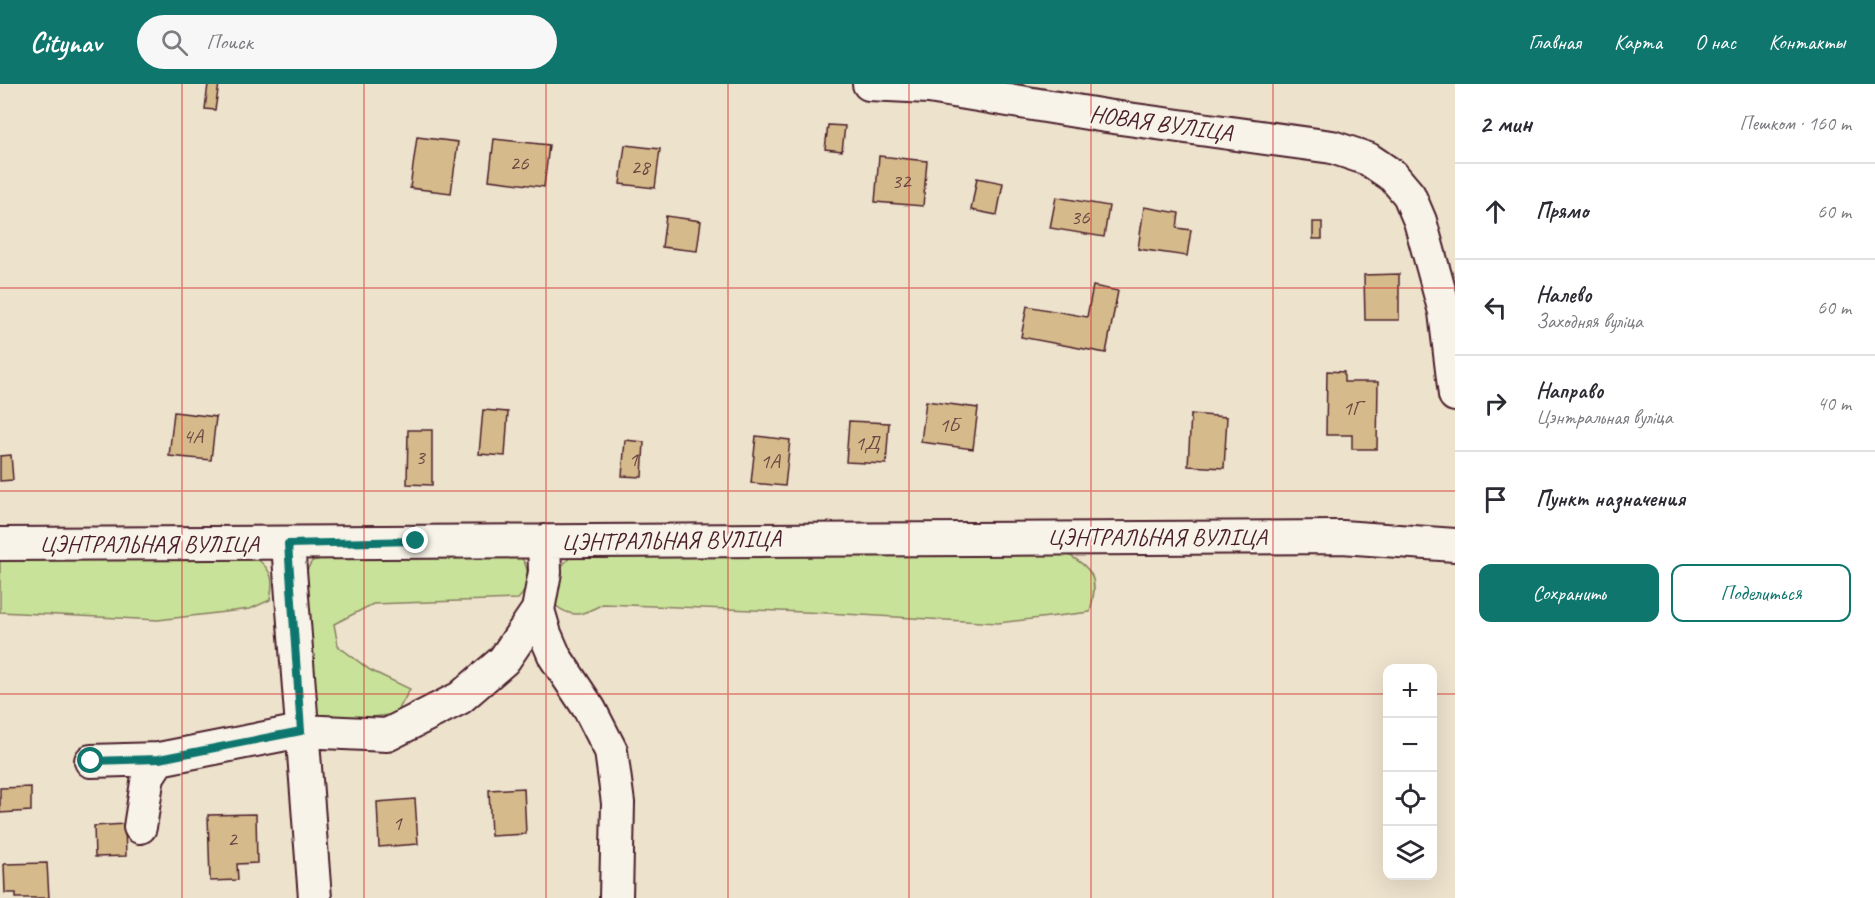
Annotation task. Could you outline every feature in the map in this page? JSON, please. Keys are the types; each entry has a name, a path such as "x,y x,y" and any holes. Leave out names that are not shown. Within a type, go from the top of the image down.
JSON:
{"street":[{"name":"НОВАЯ ВУЛІЦА","path":"869,84 929,87 1106,116 1332,147 1368,159 1393,176 1409,195 1420,221 1445,312 1455,395"},
{"name":"ЦЭНТРАЛЬНАЯ ВУЛІЦА","path":"0,544 1342,537 1455,546"},
{"path":"91,761 159,759 301,731 387,735 460,698 504,660 538,610 545,572 544,541"},
{"path":"288,544 315,898"},
{"path":"538,610 555,657 590,710 611,751 618,803 616,898"},
{"path":"140,827 148,776 159,759"}],"green space":[{"path":"517,553 525,564 528,576 525,588 518,599 373,604 334,624 338,646 370,670 410,689 396,714 349,720 317,714 306,572 312,561 329,557"},
{"path":"1065,553 1083,564 1092,577 1094,592 1090,612 998,623 603,604 584,613 573,614 555,605 559,569 571,556"},
{"path":"256,558 266,567 271,576 271,593 270,600 250,609 158,620 0,612 0,561"}],"building":[{"path":"208,84 219,84 215,110 205,109"},
{"path":"828,125 845,126 842,151 825,149"},
{"path":"417,137 458,142 451,193 410,188"},
{"path":"494,139 549,145 544,187 489,180"},
{"path":"625,145 660,149 655,188 620,184"},
{"path":"879,156 927,161 923,206 875,202"},
{"path":"977,178 1003,183 997,215 971,210"},
{"path":"1056,197 1109,206 1104,237 1050,228"},
{"path":"1144,207 1179,213 1177,228 1191,230 1187,256 1138,249"},
{"path":"666,216 701,221 697,251 662,247"},
{"path":"1313,222 1322,222 1322,239 1313,239"},
{"path":"1399,274 1399,320 1365,320 1364,275"},
{"path":"1093,286 1118,291 1106,353 1021,337 1027,306 1087,317"},
{"path":"1327,371 1344,372 1344,382 1378,382 1377,449 1352,449 1352,435 1326,435"},
{"path":"926,401 978,408 973,449 921,442"},
{"path":"483,410 508,412 505,456 479,454"},
{"path":"174,412 216,417 211,460 169,456"},
{"path":"1191,414 1227,417 1224,468 1188,466"},
{"path":"849,421 889,423 886,464 846,462"},
{"path":"408,430 432,430 432,485 407,484"},
{"path":"756,436 790,440 785,486 751,483"},
{"path":"625,440 644,442 642,477 622,476"},
{"path":"11,455 13,480 0,481 0,456"},
{"path":"31,787 31,811 0,813 0,788"},
{"path":"524,788 526,834 491,836 489,790"},
{"path":"415,799 418,844 379,847 377,802"},
{"path":"256,814 257,863 237,864 238,880 210,881 208,815"},
{"path":"125,824 126,856 95,857 94,826"},
{"path":"47,863 49,898 16,898 16,893 5,893 4,864"}],"route":[{"path":"91,761 159,759 301,731 288,544 416,541"}]}
